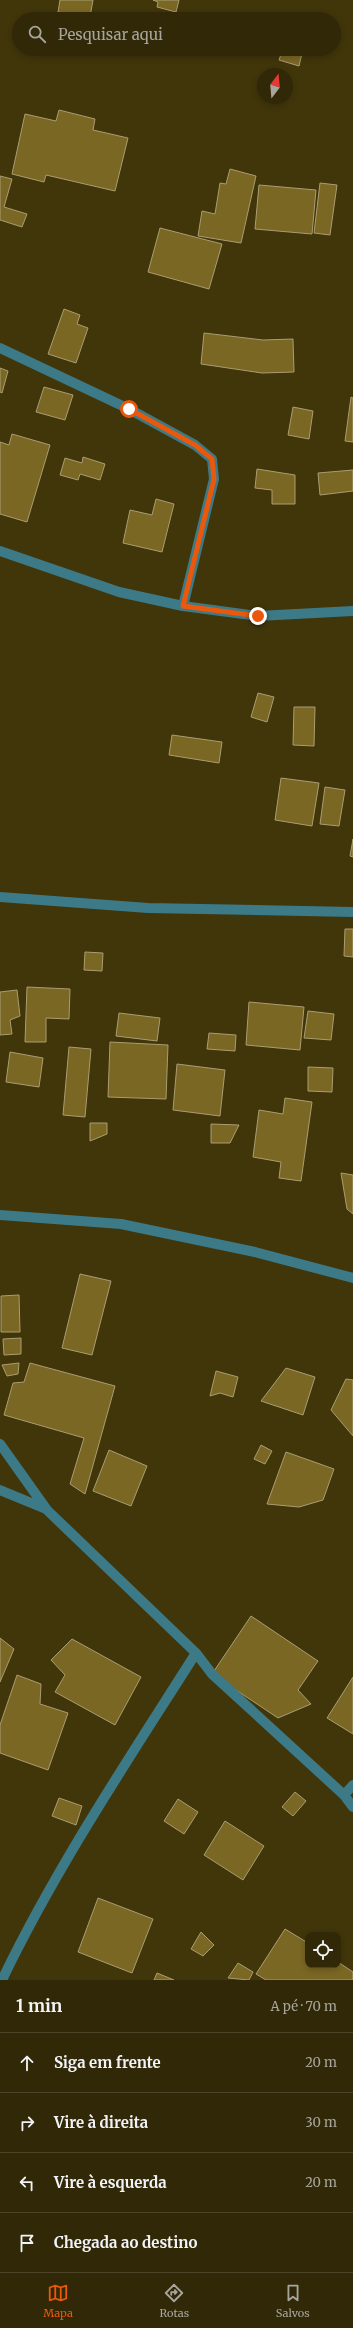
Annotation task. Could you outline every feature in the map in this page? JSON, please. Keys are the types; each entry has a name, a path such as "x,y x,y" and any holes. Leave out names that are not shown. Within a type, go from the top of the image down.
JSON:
{"street":[{"path":"0,348 129,409 195,445 212,459 214,479 183,606"},
{"path":"0,551 119,592 183,606 258,616 353,611"},
{"path":"0,897 148,908 353,912"},
{"path":"0,1214 121,1224 255,1252 353,1278"},
{"path":"0,1444 47,1510 196,1653 212,1674 344,1795 353,1807"},
{"path":"0,1490 47,1510"},
{"path":"2,1980 32,1918 74,1846 196,1653"},
{"path":"344,1795 353,1785"}],"building":[{"path":"60,0 93,0 91,12 58,12"},
{"path":"153,0 179,0 176,12 157,7 158,2"},
{"path":"280,56 301,56 299,66 279,60"},
{"path":"59,110 95,119 93,130 128,138 115,191 46,175 44,182 12,174 25,114 56,121"},
{"path":"230,169 256,176 241,243 198,236 202,211 215,214 220,183 226,184"},
{"path":"0,176 12,179 4,207 27,214 22,227 0,220"},
{"path":"320,183 337,185 330,235 314,233"},
{"path":"259,185 316,190 312,234 255,229"},
{"path":"160,228 222,244 209,289 148,272"},
{"path":"64,309 80,315 77,324 88,328 76,363 48,354"},
{"path":"204,333 263,340 293,339 294,372 262,373 201,364"},
{"path":"0,368 8,371 2,393 0,392"},
{"path":"44,387 73,395 65,420 36,412"},
{"path":"351,397 353,398 353,442 345,441"},
{"path":"293,407 313,411 309,439 288,435"},
{"path":"12,434 50,445 27,522 0,514 0,442 9,445"},
{"path":"83,457 105,464 100,480 80,474 78,480 60,475 65,458 82,463"},
{"path":"257,469 295,475 295,504 272,504 272,490 255,488"},
{"path":"353,470 353,491 320,495 318,473"},
{"path":"156,499 174,504 162,552 123,543 130,510 152,515"},
{"path":"258,693 274,697 267,722 251,717"},
{"path":"294,707 315,707 314,746 293,745"},
{"path":"172,735 222,742 219,763 169,755"},
{"path":"281,778 319,783 312,826 275,820"},
{"path":"325,787 345,790 339,826 320,824"},
{"path":"353,839 353,857 350,856"},
{"path":"345,929 353,929 353,957 344,956"},
{"path":"85,952 103,953 102,971 84,970"},
{"path":"27,987 70,989 69,1019 46,1018 46,1042 25,1042"},
{"path":"17,990 20,1016 10,1020 12,1034 0,1035 0,992"},
{"path":"249,1002 304,1007 300,1050 246,1045"},
{"path":"308,1011 334,1014 331,1040 304,1038"},
{"path":"119,1013 160,1018 157,1041 116,1036"},
{"path":"209,1033 236,1035 235,1051 207,1049"},
{"path":"110,1042 168,1045 166,1099 108,1097"},
{"path":"69,1047 91,1049 85,1117 63,1115"},
{"path":"10,1052 43,1058 39,1087 6,1082"},
{"path":"177,1064 225,1070 220,1116 173,1110"},
{"path":"308,1067 333,1068 332,1092 308,1091"},
{"path":"285,1098 312,1102 301,1181 279,1178 281,1162 253,1157 259,1110 283,1114"},
{"path":"90,1123 107,1123 107,1134 90,1141"},
{"path":"211,1124 239,1125 230,1143 211,1143"},
{"path":"341,1173 353,1175 353,1214 347,1209"},
{"path":"80,1274 111,1281 92,1355 62,1348"},
{"path":"19,1295 20,1332 1,1332 1,1296"},
{"path":"21,1338 21,1354 4,1355 3,1339"},
{"path":"19,1363 18,1374 7,1376 2,1365"},
{"path":"30,1363 115,1386 85,1494 70,1484 84,1438 4,1415 13,1383 24,1382"},
{"path":"286,1368 315,1377 303,1415 261,1401"},
{"path":"216,1371 238,1377 233,1397 220,1393 210,1396"},
{"path":"346,1379 353,1380 353,1436 331,1410"},
{"path":"261,1445 272,1451 265,1464 254,1459"},
{"path":"109,1450 147,1466 131,1506 93,1491"},
{"path":"286,1452 334,1469 323,1500 299,1507 267,1504"},
{"path":"251,1616 318,1661 298,1690 311,1704 278,1718 212,1674"},
{"path":"0,1638 14,1649 0,1682"},
{"path":"72,1639 141,1677 115,1725 55,1692 65,1675 51,1660"},
{"path":"17,1675 41,1684 40,1704 68,1713 48,1770 0,1753 0,1725"},
{"path":"353,1677 353,1734 327,1718"},
{"path":"295,1792 306,1801 293,1816 282,1807"},
{"path":"59,1798 82,1806 76,1825 52,1816"},
{"path":"178,1799 198,1812 184,1834 164,1821"},
{"path":"225,1821 264,1846 243,1880 204,1855"},
{"path":"98,1898 153,1919 132,1973 78,1952"},
{"path":"285,1929 305,1941 305,1968 341,1968 341,1964 353,1972 353,1980 266,1980 256,1974"},
{"path":"201,1932 214,1945 203,1956 191,1949"},
{"path":"238,1963 253,1972 249,1980 228,1978"},
{"path":"157,1973 174,1980 154,1980"}],"route":[{"path":"129,409 195,445 212,459 214,479 183,606 258,616"}]}
